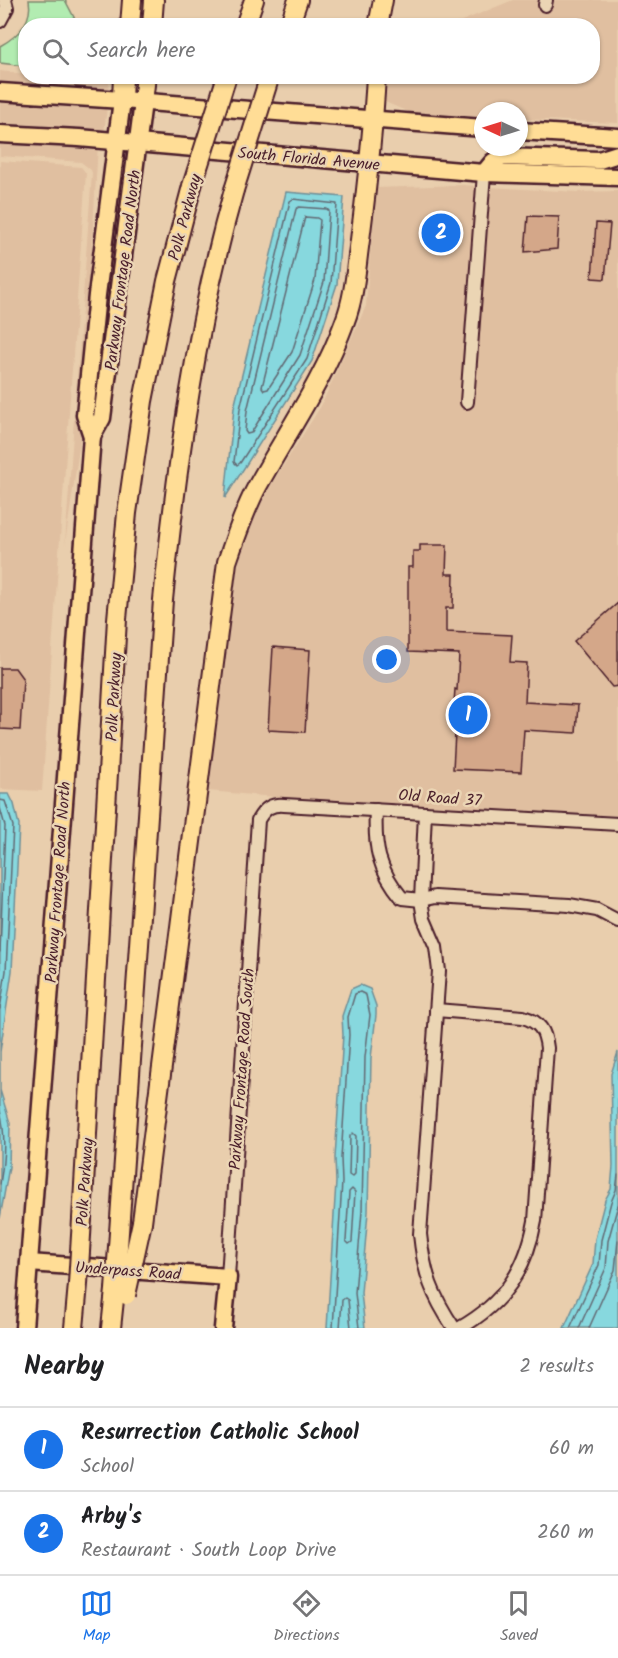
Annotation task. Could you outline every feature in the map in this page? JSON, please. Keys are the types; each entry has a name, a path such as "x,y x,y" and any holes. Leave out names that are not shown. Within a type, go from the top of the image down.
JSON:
{"highway":[{"path":"131,18 132,0"},
{"path":"153,18 154,0"},
{"path":"248,18 254,0"},
{"path":"291,18 298,0"},
{"path":"380,18 383,0"},
{"path":"122,100 123,84"},
{"path":"143,102 145,84"},
{"name":"Polk Parkway","path":"74,1328 117,619 127,513 145,390 167,281 192,186 224,84"},
{"path":"122,1328 120,1218 163,600 171,522 181,445 205,316 234,190 267,84"},
{"path":"111,1328 142,1222 227,562 256,488 325,370 346,320 352,299 369,164 376,84"}],"main road":[{"path":"0,92 474,127"},
{"name":"Parkway Frontage Road North","path":"24,1328 92,436 85,415 115,141 122,100"},
{"name":"Parkway Frontage Road North","path":"92,436 102,418 143,102"},
{"path":"528,131 618,136"},
{"name":"South Florida Avenue","path":"0,134 115,141 484,173 618,177"},
{"path":"484,173 493,162 503,157 599,160 618,154"},
{"name":"Underpass Road","path":"29,1263 228,1276"},
{"name":"Parkway Frontage Road South","path":"223,1328 228,1276"}],"street":[{"path":"0,21 7,8 5,0"},
{"path":"467,402 484,173"},
{"name":"Old Road 37","path":"263,812 272,805 280,805 618,824"},
{"path":"376,810 375,838 379,859 390,884 402,898 421,900 435,897 569,905 597,910 618,921"},
{"name":"Parkway Frontage Road South","path":"228,1276 258,820 263,812"},
{"path":"425,813 421,900 424,919 436,946 439,971 420,1234 423,1261 432,1292 454,1328"},
{"path":"436,1010 523,1017 534,1020 541,1026 546,1036 547,1048 535,1221 530,1244 521,1268 505,1292 476,1319 460,1328"}],"shaded area":[{"path":"513,0 539,0 538,10 551,11 552,0 618,0 618,123 528,119 528,102 474,102 474,117 413,114 385,102 387,84 600,84 600,18 469,18"},
{"path":"0,71 18,73 18,84 109,84 108,93 0,87"},
{"path":"0,98 107,105 104,134 0,128"},
{"path":"0,140 98,145 80,442 65,544 92,173 81,162 0,156"},
{"path":"0,161 81,167 86,173 42,791 0,789"},
{"path":"476,186 460,407 473,408 489,187 579,192 618,191 618,819 306,800 209,791 230,596 243,545 266,493 321,406 366,306 375,188"}],"green space":[{"path":"29,0 65,0 74,18 28,18"},
{"path":"18,33 18,65 0,63 0,46"}],"water":[{"path":"286,192 344,197 337,284 312,361 225,498 234,408"},
{"path":"0,794 9,794 19,825 12,971 0,1052"},
{"path":"360,985 370,989 376,1006 371,1058 368,1212 361,1293 365,1328 327,1328 336,1182 335,1158 343,1035 342,1016 351,989"},
{"path":"618,1052 618,1328 564,1328 593,1264 595,1239 605,1200 611,1189 613,1166 611,1074"},
{"path":"0,1090 10,1123 9,1167 0,1218"}],"building":[{"path":"433,216 450,217 448,250 430,249"},
{"path":"528,216 559,217 557,249 525,252"},
{"path":"596,223 610,224 605,279 592,278"},
{"path":"420,545 447,545 446,574 454,574 453,608 446,608 446,632 512,635 510,662 527,663 525,702 578,705 576,733 524,730 521,772 453,769 455,733 452,732 453,721 450,721 451,703 454,703 455,689 457,690 459,654 408,652 408,567 413,567 413,551 420,551"},
{"path":"618,603 618,686 612,687 574,641"},
{"path":"273,647 310,650 305,732 268,730"},
{"path":"0,668 15,668 23,679 20,730 0,729"}],"place":[{"name":"Arby's","path":"441,233"},
{"name":"Resurrection Catholic School","path":"468,715"}]}
